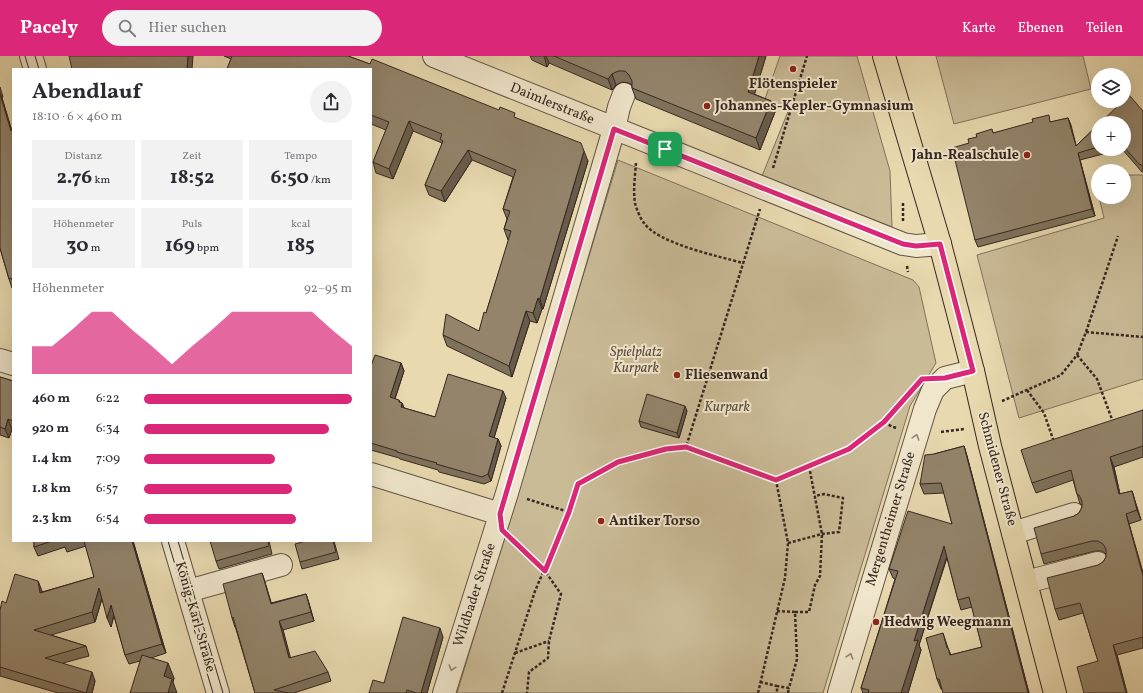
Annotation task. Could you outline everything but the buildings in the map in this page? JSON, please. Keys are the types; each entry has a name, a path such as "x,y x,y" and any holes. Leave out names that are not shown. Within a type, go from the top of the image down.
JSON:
{"main road":[{"name":"Schmidener Straße","path":"884,56 940,244 973,371 981,410 1055,693"}],"street":[{"path":"31,56 35,68"},
{"name":"Daimlerstraße","path":"434,56 903,244 916,246 940,244"},
{"name":"Wildbader Straße","path":"444,693 507,492 624,94"},
{"path":"0,360 12,364"},
{"name":"Mergentheimer Straße","path":"839,693 925,409 933,390 945,378 973,371"},
{"path":"372,474 500,514"},
{"path":"1013,533 1074,514"},
{"name":"König-Karl-Straße","path":"173,542 218,693"},
{"path":"1026,582 1098,563"},
{"path":"188,592 281,565"}],"path":[{"path":"686,447 767,190 807,56"},
{"path":"636,163 636,204 643,223 656,235 690,249 743,263"},
{"path":"981,410 1060,375 1077,355 1118,236"},
{"path":"1086,332 1143,337"},
{"path":"1077,355 1098,379 1113,423"},
{"path":"1027,390 1044,413 1054,443"},
{"path":"502,693 535,591 545,571 569,512 578,484 618,462 666,449 686,447 776,480 849,449 884,422 908,395"},
{"path":"777,611 809,612 815,585 820,576 822,534 809,466"},
{"path":"758,693 785,578 788,543 776,480"},
{"path":"507,492 569,512"},
{"path":"788,543 822,534 839,532 843,498 824,494 815,496"},
{"path":"500,514 502,530 545,571 561,594 549,642 548,658 529,672 527,693"},
{"path":"788,693 797,659 795,612"},
{"path":"515,653 549,642"},
{"path":"760,682 789,688"},
{"path":"777,686 777,693"}],"green space":[{"path":"780,56 857,56 890,171 892,227 762,176 789,109 765,99"},
{"path":"936,56 1083,56 1091,89 954,124"},
{"name":"Kurpark","path":"618,160 913,280 919,287 936,363 910,406 823,693 457,693"},
{"path":"1131,175 1143,175 1143,379 1019,418 977,255 1104,218 1101,204 1131,204"}],"tram line":[{"path":"25,56 29,68"},
{"path":"35,56 39,68"},
{"path":"168,542 213,693"},
{"path":"178,542 223,693"}],"place":[{"name":"Flötenspieler","path":"793,69"},
{"name":"Johannes-Kepler-Gymnasium","path":"707,106"},
{"name":"Jahn-Realschule","path":"1027,155"},
{"name":"Fliesenwand","path":"677,375"},
{"name":"Antiker Torso","path":"601,521"},
{"name":"Hedwig Weegmann","path":"876,622"}],"route":[{"path":"614,129 665,149 903,244 916,246 940,244 973,371 952,375 945,378 922,379 884,422 849,449 776,480 686,447 666,449 618,462 578,484 569,512 545,571 502,530 500,514 614,129"}],"park label":[{"name":"Spielplatz Kurpark","path":"636,360"}]}
